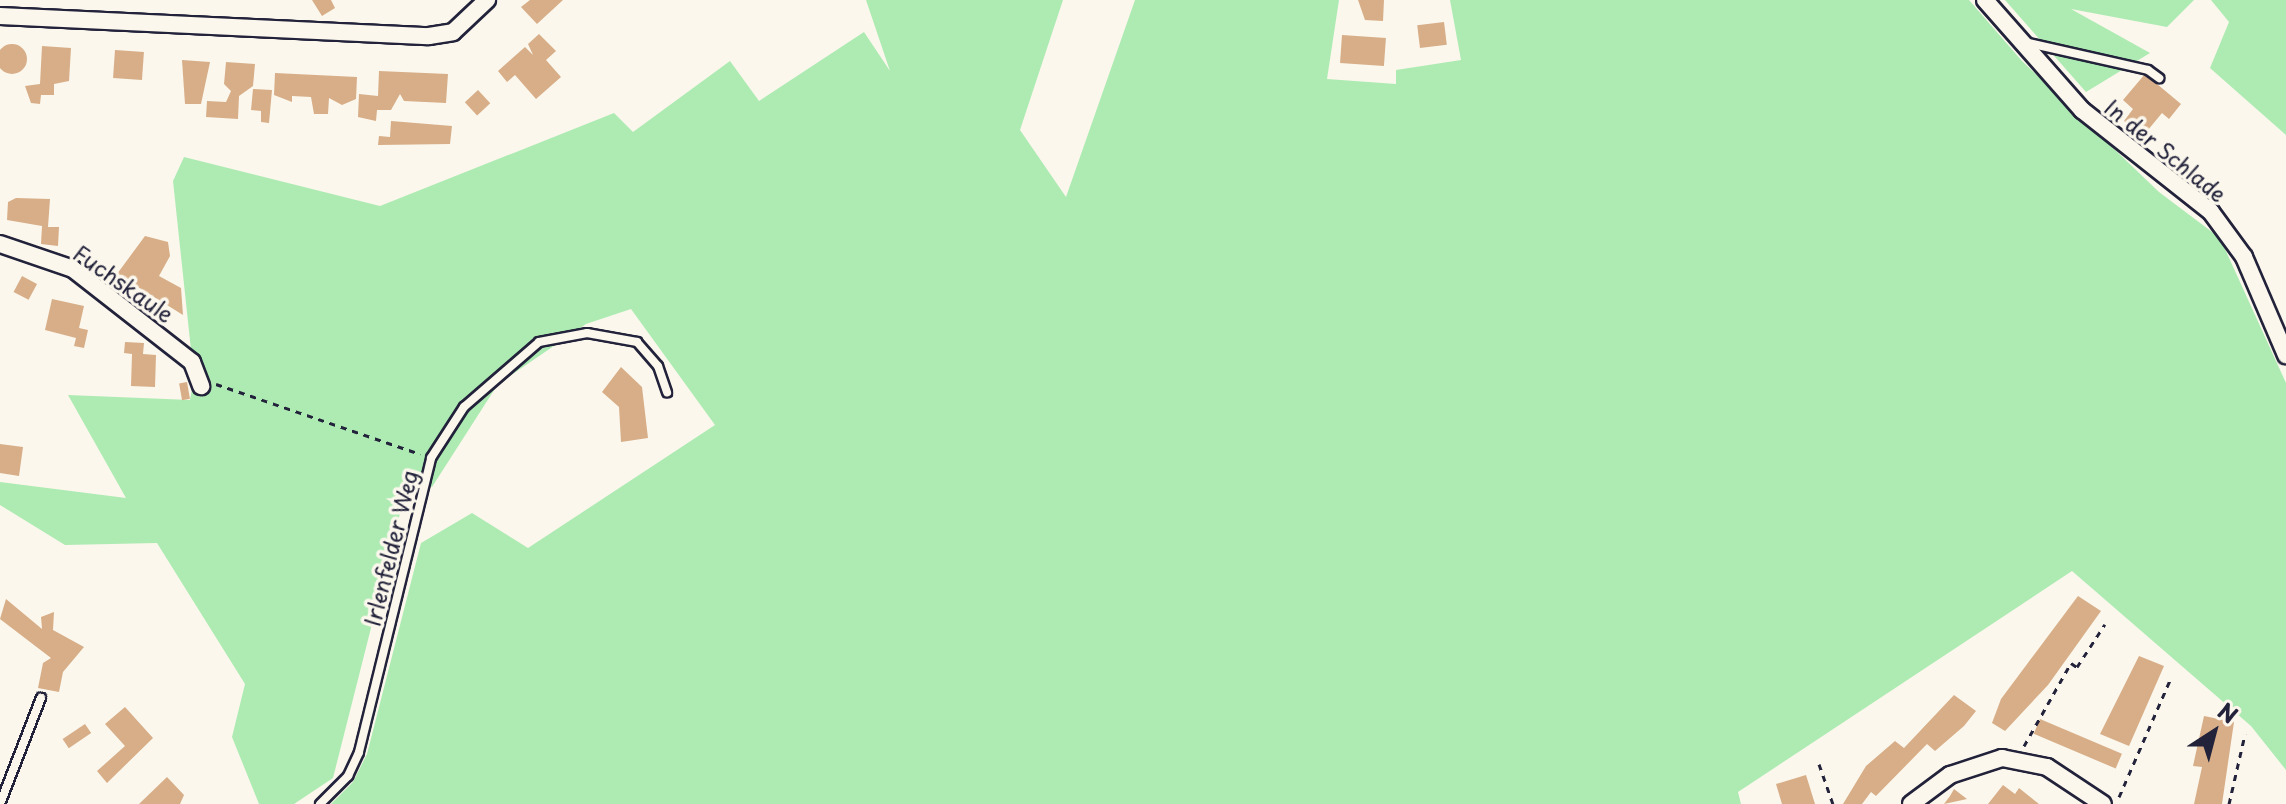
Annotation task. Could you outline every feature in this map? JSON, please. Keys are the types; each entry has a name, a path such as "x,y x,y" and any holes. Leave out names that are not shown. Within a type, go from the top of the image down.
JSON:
{"street":[{"path":"0,16 429,36 453,32 487,0"},
{"name":"In der Schlade","path":"1985,0 2082,110 2211,212 2244,257 2286,355"},
{"name":"Fuchskaule","path":"0,244 73,269 192,362 201,386"},
{"path":"1911,804 1974,763 2019,759 2047,767 2103,804"}],"lane":[{"path":"2023,42 2148,70 2159,78"},
{"name":"Irlenfelder Weg","path":"320,804 348,776 359,752 431,458 464,407 539,342 587,333 637,342 658,366 667,392"},
{"path":"0,804 41,698"}],"path":[{"path":"201,386 224,383 431,458"},
{"path":"2019,759 2035,718 2105,624"},
{"path":"2112,804 2126,791 2170,680"},
{"path":"2229,804 2245,734"},
{"path":"1819,764 1833,804"}],"green space":[{"path":"866,0 1063,0 1020,130 1066,197 1135,0 1339,0 1327,79 1396,84 1396,70 1461,60 1450,0 1969,0 2022,61 2159,192 2220,238 2286,383 2286,770 2251,726 2072,571 1738,792 1741,804 331,804 353,782 367,754 421,543 472,513 528,548 715,425 631,309 586,324 498,384 432,487 410,474 333,778 294,804 259,804 232,737 245,684 157,543 65,545 0,505 0,482 126,498 68,395 190,400 194,378 173,181 184,157 380,206 614,113 633,132 730,61 759,101 864,32 890,71"},
{"path":"2005,0 2194,0 2167,27 2071,9 2150,53 2086,92"},
{"path":"2211,0 2286,0 2286,135 2210,68 2229,22"}],"building":[{"path":"312,0 331,0 335,8 322,16"},
{"path":"530,0 563,0 537,24 521,7"},
{"path":"1358,0 1384,0 1383,21 1365,20"},
{"path":"1444,22 1447,45 1420,48 1417,25"},
{"path":"539,34 556,51 546,60 561,77 536,99 515,75 507,82 498,71 525,47 533,55 528,44"},
{"path":"1342,35 1386,38 1384,66 1340,63"},
{"path":"12,44 23,48 27,59 23,70 12,74 1,70 -3,59 1,48"},
{"path":"42,46 71,48 69,81 54,84 54,95 41,95 40,104 31,103 25,86 40,84"},
{"path":"115,50 144,52 142,80 113,78"},
{"path":"182,60 210,62 201,104 185,104"},
{"path":"226,62 255,64 253,86 239,96 238,119 206,117 207,101 226,102 231,91 224,84"},
{"path":"379,71 448,74 446,103 404,101 400,94 391,110 377,110 376,121 358,117 359,94 378,96"},
{"path":"275,73 357,77 356,99 342,105 329,98 328,114 314,114 311,97 292,96 292,102 274,95"},
{"path":"2145,74 2181,104 2169,119 2162,113 2143,136 2124,121 2133,109 2123,100"},
{"path":"253,89 272,90 269,123 261,122 261,111 251,110"},
{"path":"478,90 490,103 477,115 465,102"},
{"path":"391,121 452,126 450,144 378,145 379,136 390,137"},
{"path":"16,198 50,199 48,227 59,227 58,246 41,244 42,226 7,220 8,202"},
{"path":"145,236 168,242 170,256 159,276 181,288 183,315 117,274"},
{"path":"22,276 37,284 29,300 14,292"},
{"path":"52,299 84,306 79,328 88,330 84,348 74,346 76,338 45,330"},
{"path":"125,342 144,343 143,354 156,355 155,387 131,386 132,354 124,353"},
{"path":"621,367 642,387 648,438 621,442 619,407 602,392"},
{"path":"187,382 190,399 182,400 179,383"},
{"path":"0,444 23,447 19,476 0,473"},
{"path":"2078,596 2101,611 2048,685 2005,731 1992,723 2001,699"},
{"path":"6,599 42,629 41,617 54,612 53,630 84,647 63,672 59,692 38,688 43,663 51,658 0,619"},
{"path":"2139,656 2164,666 2129,746 2100,734"},
{"path":"1954,695 1976,711 1964,726 1935,751 1927,744 1876,796 1871,792 1862,804 1843,804 1866,766 1895,741 1904,748"},
{"path":"125,707 153,738 107,783 97,771 125,746 105,724"},
{"path":"2204,716 2234,722 2222,804 2194,804 2202,767 2193,766"},
{"path":"2040,719 2122,754 2116,769 2034,734"},
{"path":"85,724 91,733 69,748 63,739"},
{"path":"1806,775 1815,804 1782,804 1776,784"},
{"path":"167,777 184,795 180,804 139,804"},
{"path":"2003,785 2015,794 2019,788 2039,804 1988,804"},
{"path":"1954,789 1967,799 1944,804 1950,796"}]}
